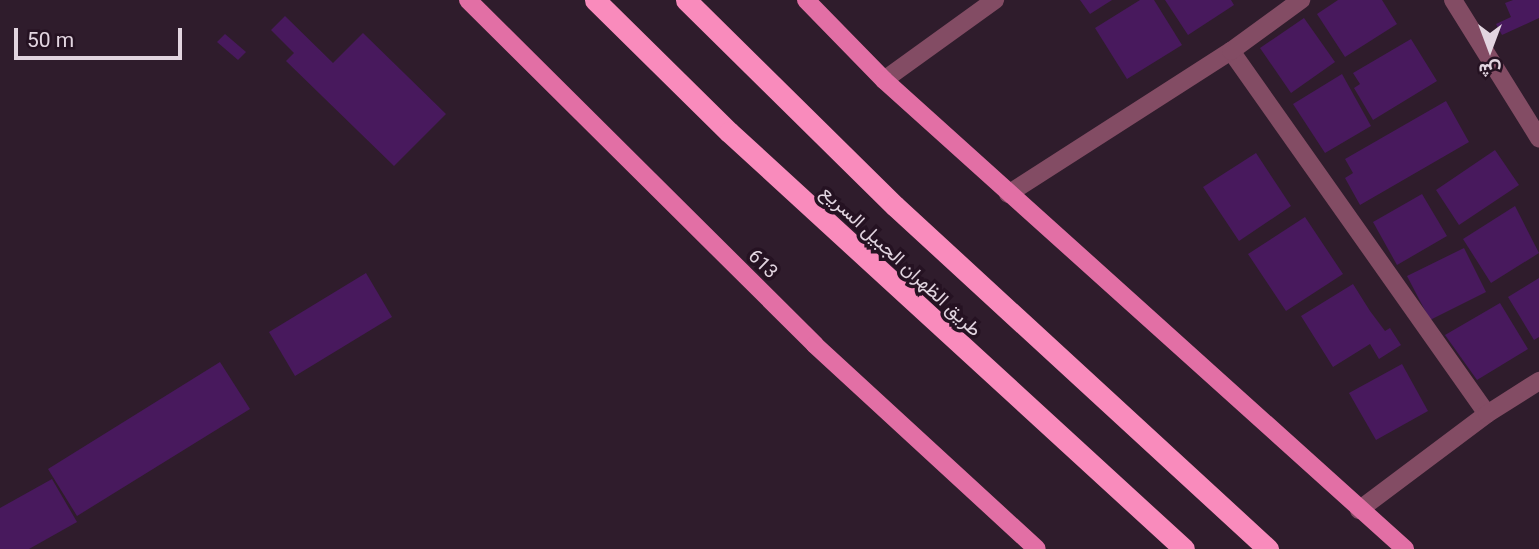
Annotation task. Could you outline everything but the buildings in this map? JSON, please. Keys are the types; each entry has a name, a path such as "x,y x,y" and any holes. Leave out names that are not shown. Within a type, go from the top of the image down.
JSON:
{"highway":[{"name":"طريق الظهران الجبيل السريع","path":"595,0 749,150 1184,549"},
{"name":"طريق الظهران الجبيل السريع","path":"686,0 895,206 1268,549"}],"main road":[{"name":"613","path":"468,0 816,345 1037,549"},
{"path":"806,0 884,80 1008,194 1405,549"}],"street":[{"path":"884,80 995,0"},
{"path":"1008,194 1231,51 1301,0"},
{"path":"1453,0 1539,138"},
{"path":"1231,51 1487,414"},
{"path":"1359,510 1487,414 1539,381"}]}
